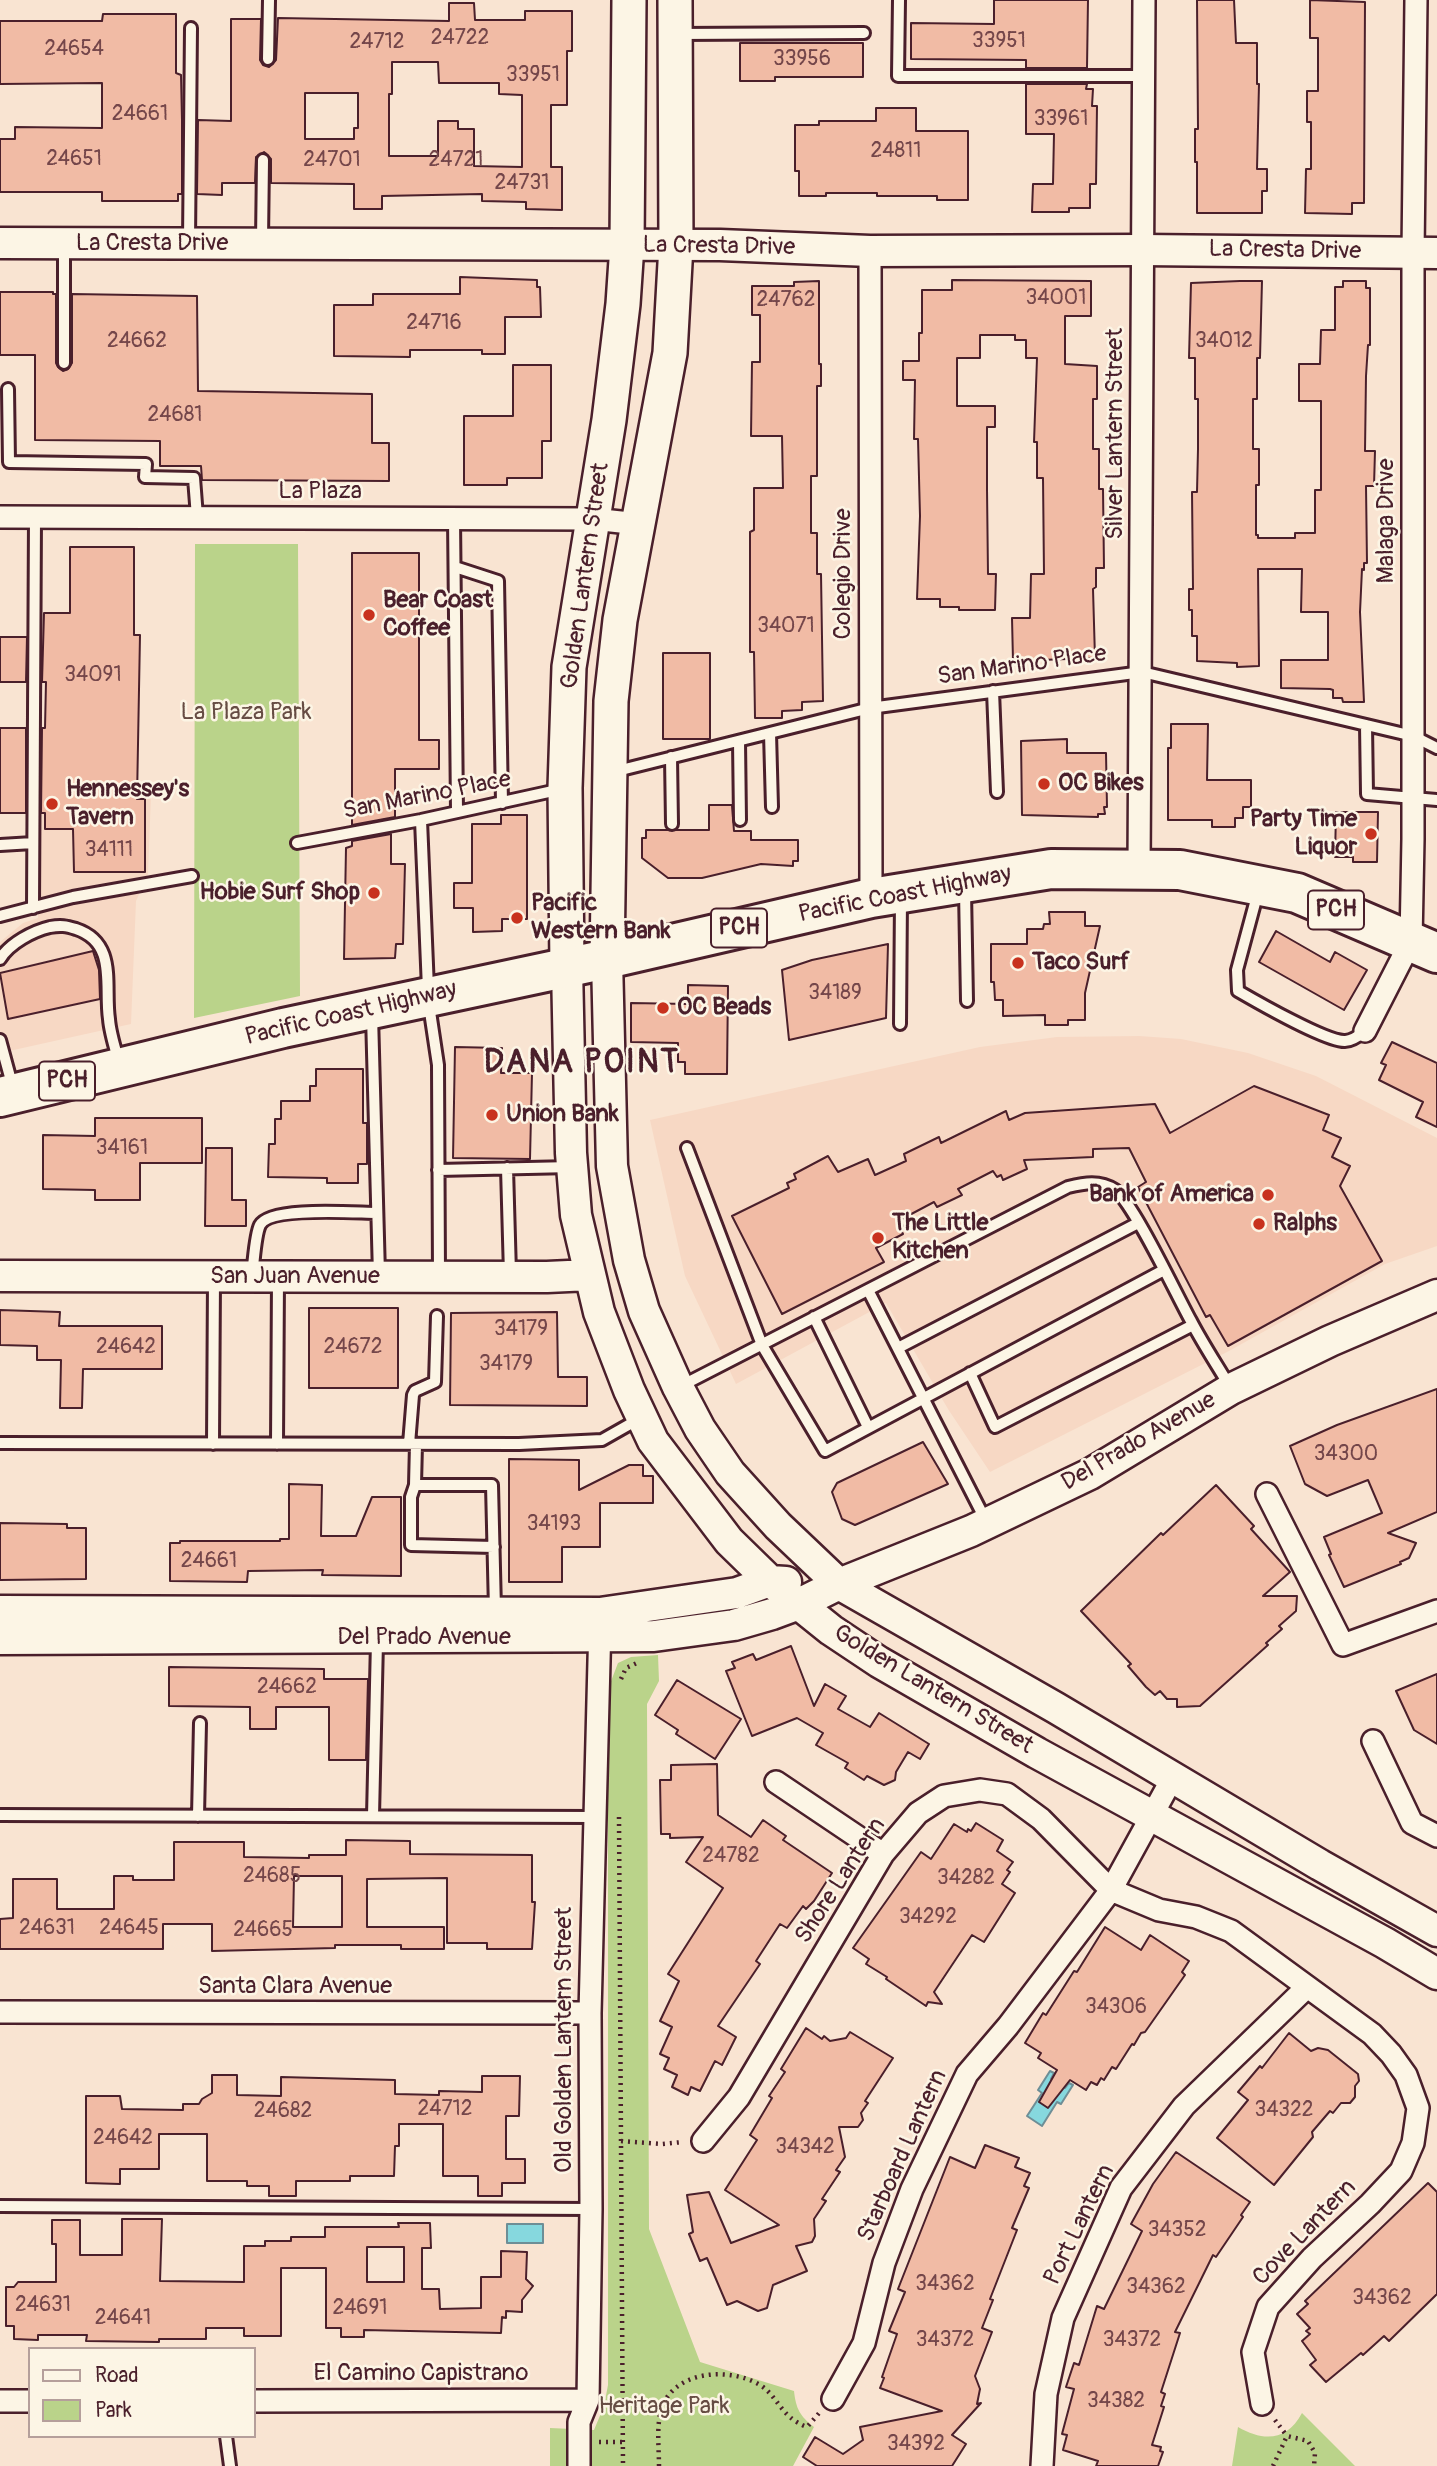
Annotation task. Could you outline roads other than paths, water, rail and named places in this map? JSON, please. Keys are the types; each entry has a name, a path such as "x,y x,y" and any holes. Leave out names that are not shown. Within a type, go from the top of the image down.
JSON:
{"highway":[{"name":"Pacific Coast Highway","path":"7,1095 428,996 607,959 886,895 1051,869 1180,870 1297,893 1424,947"}],"main road":[{"name":"Golden Lantern Street","path":"629,0 627,246 623,304 569,667 565,788 576,1215 599,1312 653,1441 729,1541 770,1581 831,1630 879,1662 1437,1974"},
{"path":"659,0 660,62 662,73 674,84"},
{"name":"Golden Lantern Street","path":"675,0 676,246 670,353 620,620 611,702 607,959 612,1166 629,1260 640,1298 678,1388 700,1429 730,1473 778,1526 839,1584 1437,1931"},
{"name":"La Cresta Drive","path":"0,243 1425,253"},
{"name":"San Juan Avenue","path":"0,1276 590,1275"},
{"name":"Del Prado Avenue","path":"0,1612 495,1613 600,1625 654,1636 734,1625 799,1604 839,1584 882,1569 987,1523 1090,1474 1231,1389 1330,1341 1437,1295"},
{"name":"Del Prado Avenue","path":"0,1639 377,1638 600,1625 737,1593 770,1581 839,1584"}],"street":[{"name":"Silver Lantern Street","path":"1139,868 1144,0"},
{"name":"Malaga Drive","path":"1365,1031 1424,947 1413,797 1425,253 1416,0"},
{"name":"Colegio Drive","path":"870,251 870,708 886,895"},
{"name":"La Plaza","path":"0,517 593,519 639,524"},
{"path":"1266,1494 1343,1645 1437,1611"},
{"name":"Old Golden Lantern Street","path":"579,2466 579,2422 588,2400 590,2013 600,1625"},
{"path":"1373,1741 1412,1823 1437,1836"},
{"name":"Starboard Lantern","path":"833,2399 864,2343 884,2263 902,2213 967,2074 1008,2026 1111,1890 1173,1777"},
{"path":"776,1782 883,1854"},
{"name":"Shore Lantern","path":"703,2141 739,2097 883,1854 918,1813 944,1797 980,1790 1007,1794 1041,1819 1111,1890"},
{"path":"1111,1890 1159,1910 1196,1917 1231,1931 1307,1987"},
{"name":"Cove Lantern","path":"1262,2404 1253,2352 1268,2307 1312,2258 1401,2171 1413,2143 1418,2108 1406,2075 1391,2054 1372,2034 1307,1987"},
{"name":"Port Lantern","path":"1042,2466 1046,2395 1063,2318 1121,2188 1184,2106 1307,1987"},
{"name":"Santa Clara Avenue","path":"0,2012 590,2013"},
{"name":"El Camino Capistrano","path":"256,2401 588,2400"},
{"path":"0,2401 28,2401"}],"lane":[{"path":"268,59 269,0"},
{"path":"898,0 898,76 1144,76"},
{"path":"189,244 191,28"},
{"path":"675,34 864,33"},
{"path":"262,244 263,160"},
{"path":"64,243 64,363"},
{"path":"8,389 9,462 146,464 145,477 194,478 197,517"},
{"path":"33,908 35,517"},
{"path":"454,518 457,813"},
{"path":"455,567 498,581 502,803"},
{"name":"San Marino Place","path":"610,773 870,708 1142,672 1413,736 1437,748"},
{"path":"993,691 998,792"},
{"path":"1366,725 1367,794 1437,800"},
{"path":"771,733 772,807"},
{"path":"739,741 740,820"},
{"path":"671,757 672,824"},
{"name":"San Marino Place","path":"297,843 457,813 565,788"},
{"path":"421,820 428,996 438,1065 439,1277"},
{"path":"0,845 33,844"},
{"path":"0,916 54,902 192,876"},
{"path":"964,881 967,1002"},
{"path":"1259,886 1237,970 1238,991 1269,1010 1332,1039 1347,1042 1365,1031"},
{"path":"886,895 900,1024"},
{"path":"54,902 62,925"},
{"path":"0,959 4,952 40,930 62,925 87,933 99,944 106,964 108,1018 120,1068"},
{"path":"372,1009 379,1277"},
{"path":"0,1040 7,1095"},
{"path":"687,1148 762,1345 825,1451 1164,1270"},
{"path":"438,1170 573,1167"},
{"path":"507,1168 510,1277"},
{"path":"678,1388 1068,1187 1084,1183 1101,1184 1116,1191 1138,1223 1231,1389"},
{"path":"277,1444 259,1226 266,1218 282,1213 377,1213"},
{"path":"898,1348 1138,1223"},
{"path":"213,1444 214,1277"},
{"path":"868,1290 987,1523"},
{"path":"437,1316 436,1379 432,1384 415,1391 413,1395 415,1485 411,1497 411,1545 494,1547"},
{"path":"814,1317 868,1427"},
{"path":"970,1373 995,1427 1193,1325"},
{"path":"0,1443 519,1444 602,1440 642,1417"},
{"path":"415,1485 492,1485 495,1613"},
{"path":"373,1816 377,1733 377,1638"},
{"path":"198,1816 200,1723"},
{"path":"0,1815 595,1817"},
{"path":"0,2206 591,2208"},
{"path":"226,2438 230,2466"}],"water":[{"path":"1050,2071 1054,2073 1051,2079 1065,2088 1069,2083 1073,2085 1061,2104 1057,2102 1042,2126 1027,2116 1042,2093 1038,2090"},
{"path":"507,2224 543,2224 543,2243 507,2243"}],"place":[{"name":"Bear Coast Coffee","path":"369,615"},
{"name":"OC Bikes","path":"1044,784"},
{"name":"Hennessey's Tavern","path":"52,804"},
{"name":"Party Time Liquor","path":"1371,834"},
{"name":"Hobie Surf Shop","path":"374,893"},
{"name":"Pacific Western Bank","path":"517,918"},
{"name":"Taco Surf","path":"1018,963"},
{"name":"OC Beads","path":"663,1008"},
{"name":"Union Bank","path":"492,1115"},
{"name":"Bank of America","path":"1268,1195"},
{"name":"Ralphs","path":"1259,1224"},
{"name":"The Little Kitchen","path":"878,1238"}],"district":[{"name":"DANA POINT","path":"582,1064"}],"park label":[{"name":"La Plaza Park","path":"246,713"},
{"name":"Heritage Park","path":"664,2407"}]}
